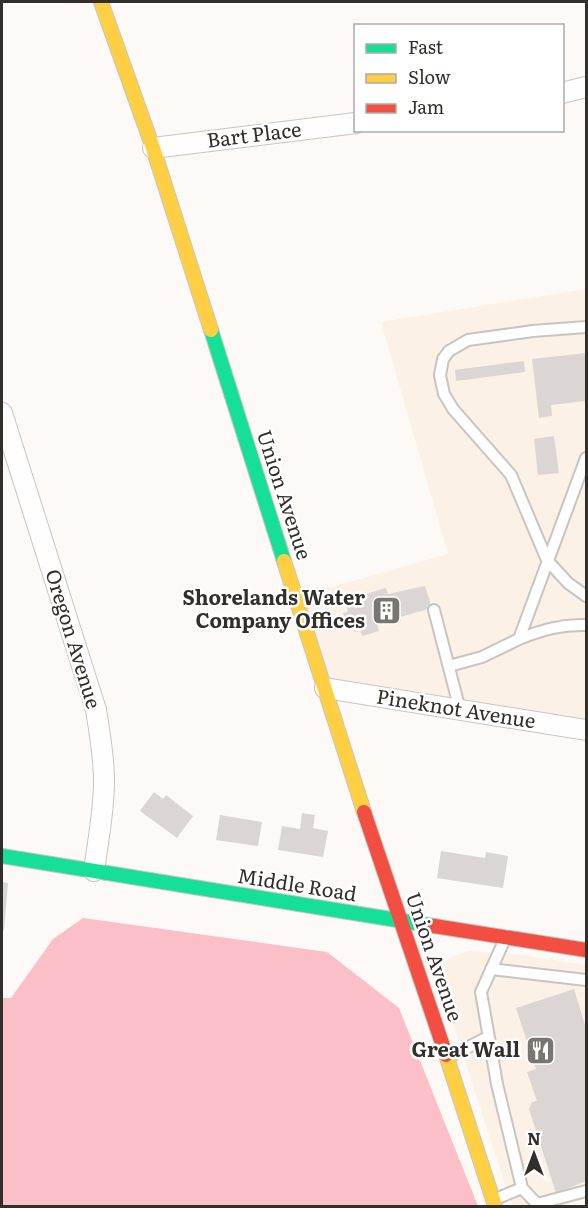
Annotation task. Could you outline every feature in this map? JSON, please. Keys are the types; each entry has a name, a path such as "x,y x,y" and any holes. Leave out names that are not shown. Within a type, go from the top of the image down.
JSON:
{"street":[{"name":"Union Avenue","path":"101,2 153,148 375,846 494,1203"},
{"path":"564,92 586,87"},
{"name":"Bart Place","path":"153,148 354,123"},
{"name":"Oregon Avenue","path":"2,413 96,710 102,745 104,781 94,871"},
{"name":"Pineknot Avenue","path":"325,687 586,729"},
{"name":"Middle Road","path":"2,856 586,950"}],"lane":[{"path":"586,327 522,332 468,340 449,351 440,367 441,384 447,400 511,475 547,560 568,583 586,596"},
{"path":"519,639 586,458"},
{"path":"434,610 460,710"},
{"path":"448,666 482,657 542,630 569,624 586,625"},
{"path":"506,938 481,992 497,1084 522,1188 537,1204 586,1191"},
{"path":"491,969 586,980"},
{"path":"447,1058 488,1036"},
{"path":"494,1203 522,1188"}],"shaded area":[{"path":"586,289 586,729 327,689 297,597 448,554 381,322"},
{"path":"83,918 327,952 399,1008 478,1206 2,1206 2,998 11,998 53,939"},
{"path":"468,951 520,955 586,965 586,1198 562,1206 512,1206 439,980 443,963"}],"building":[{"path":"586,353 586,401 551,405 552,416 539,418 532,359"},
{"path":"524,361 525,372 456,381 455,370"},
{"path":"554,436 559,473 538,475 534,439"},
{"name":"Shorelands Water Company Offices","path":"425,586 432,608 400,617 401,621 394,623 393,620 377,624 379,631 362,636 360,630 355,632 352,623 347,625 343,613 348,612 345,600 386,588 388,594"},
{"path":"154,792 163,799 166,795 193,816 177,838 140,811"},
{"path":"302,813 315,815 313,828 328,831 323,857 278,850 282,826 300,829"},
{"path":"220,815 262,822 258,846 216,840"},
{"path":"441,851 485,858 486,852 508,856 503,888 437,878"},
{"path":"2,882 8,883 4,930 2,930"},
{"path":"574,989 586,1028 586,1181 556,1193 529,1109 532,1102 537,1101 527,1072 536,1069 516,1008"}],"traffic: fast":[{"path":"211,330 284,561"},
{"path":"2,856 434,926"}],"traffic: slow":[{"path":"101,2 153,148 211,330"},
{"path":"284,561 364,812"},
{"path":"446,1055 495,1206"}],"traffic: jam":[{"path":"364,812 446,1055"},
{"path":"434,926 586,950"}],"place":[{"name":"Shorelands Water Company Offices","path":"386,610"},
{"name":"Great Wall","path":"541,1050"}]}
